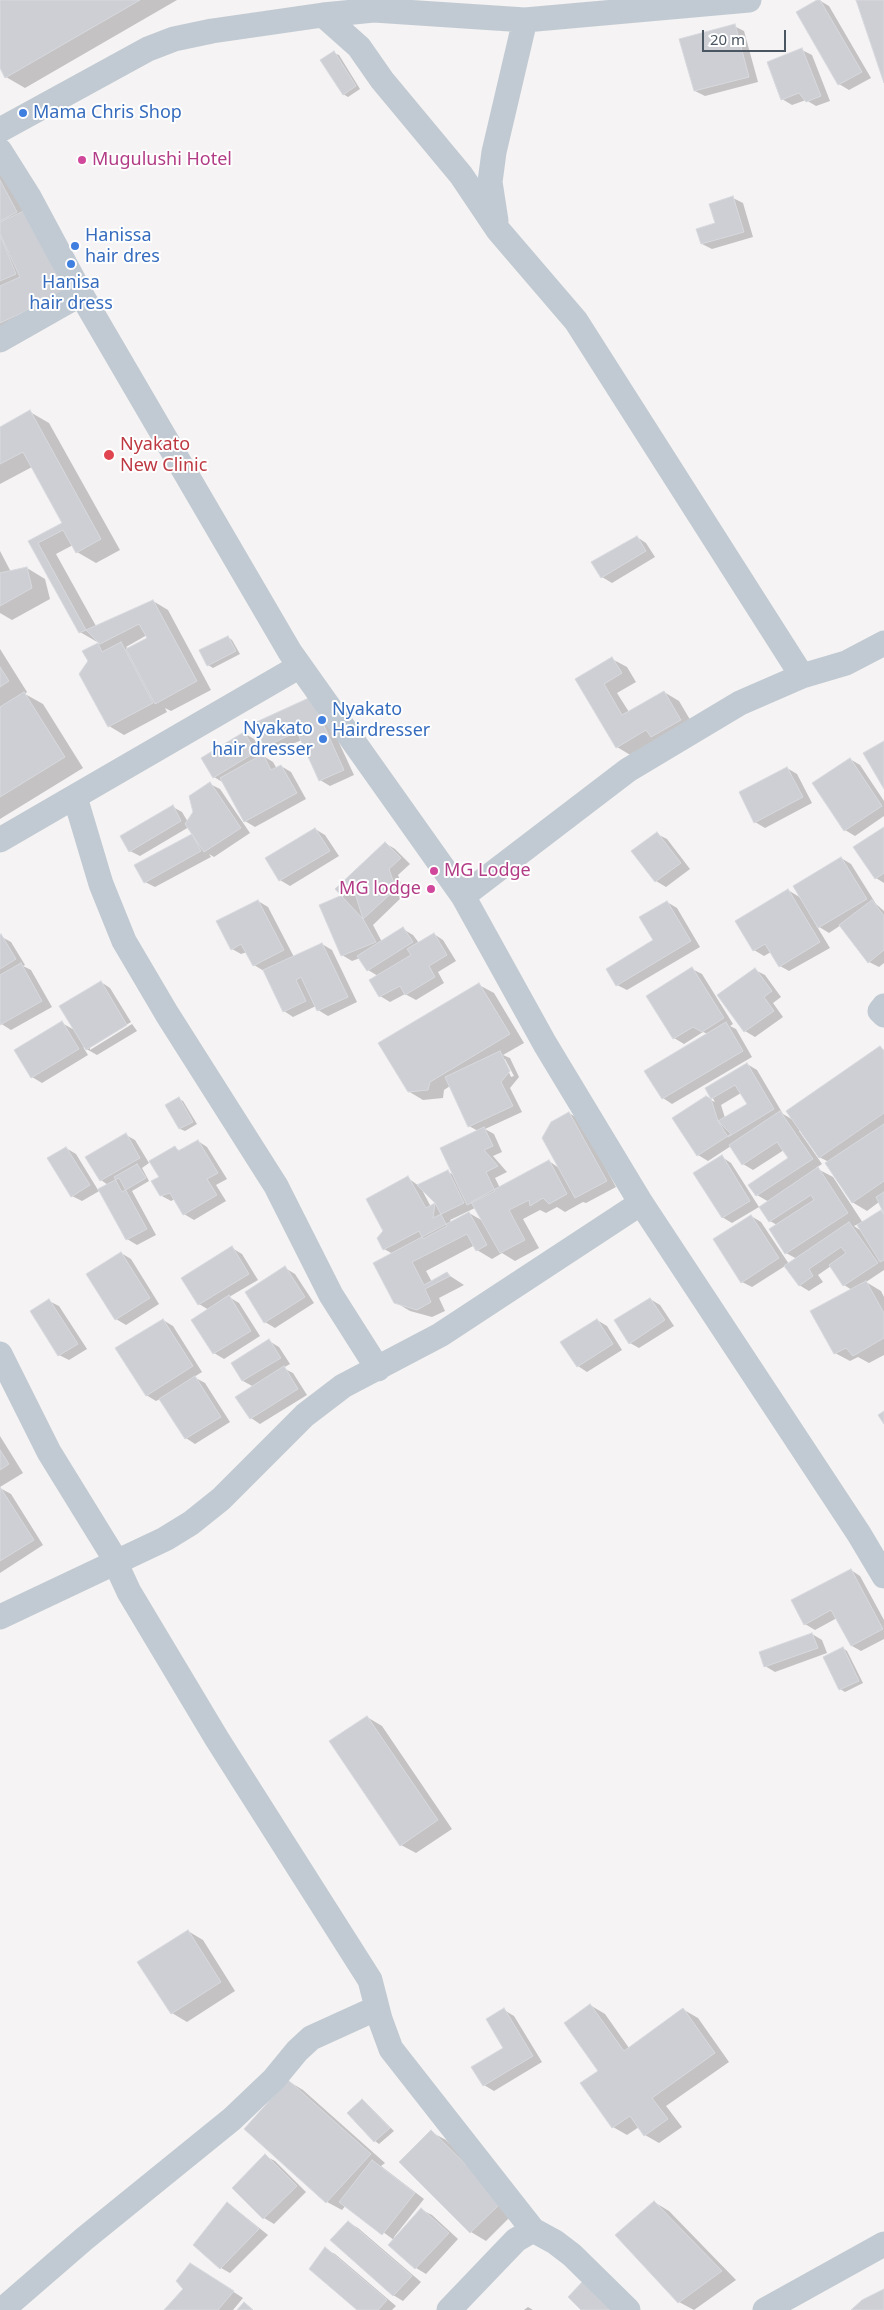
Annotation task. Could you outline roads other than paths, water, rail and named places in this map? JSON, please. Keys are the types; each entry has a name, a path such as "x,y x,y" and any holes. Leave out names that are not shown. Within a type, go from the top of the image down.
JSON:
{"street":[{"path":"0,130 148,49 174,39 323,15 374,10 525,20 749,0"},
{"path":"323,15 359,46 382,80 461,175 498,230 576,321 802,676"},
{"path":"498,230 490,182 494,152 525,20"},
{"path":"0,152 28,197 81,294 300,666 463,896 546,1044 641,1202 859,1534 884,1576"},
{"path":"0,340 81,294"},
{"path":"463,896 628,770 740,703 802,676 846,663 884,643"},
{"path":"0,840 300,666"},
{"path":"74,797 100,884 124,941 166,1014 276,1186 331,1296 378,1369"},
{"path":"884,1006 880,1011 884,1016"},
{"path":"0,1617 165,1539 221,1499 305,1415 344,1386 378,1369 482,1308 641,1202"},
{"path":"0,1354 49,1452 116,1562 129,1592 217,1739 364,1968 370,1980 391,2049 533,2230 555,2242 572,2255 628,2310"},
{"path":"2,2310 84,2239 232,2118 311,2038 377,2008"},
{"path":"449,2310 516,2240 533,2230"},
{"path":"765,2310 884,2244"}],"place":[{"name":"Mama Chris Shop","path":"23,113"},
{"name":"Mugulushi Hotel","path":"82,160"},
{"name":"Hanissa hair dres","path":"75,246"},
{"name":"Hanisa hair dress","path":"71,264"},
{"name":"Nyakato New Clinic","path":"109,455"},
{"name":"Nyakato Hairdresser","path":"322,720"},
{"name":"Nyakato hair dresser","path":"323,739"},
{"name":"MG Lodge","path":"434,871"},
{"name":"MG lodge","path":"431,889"}]}
